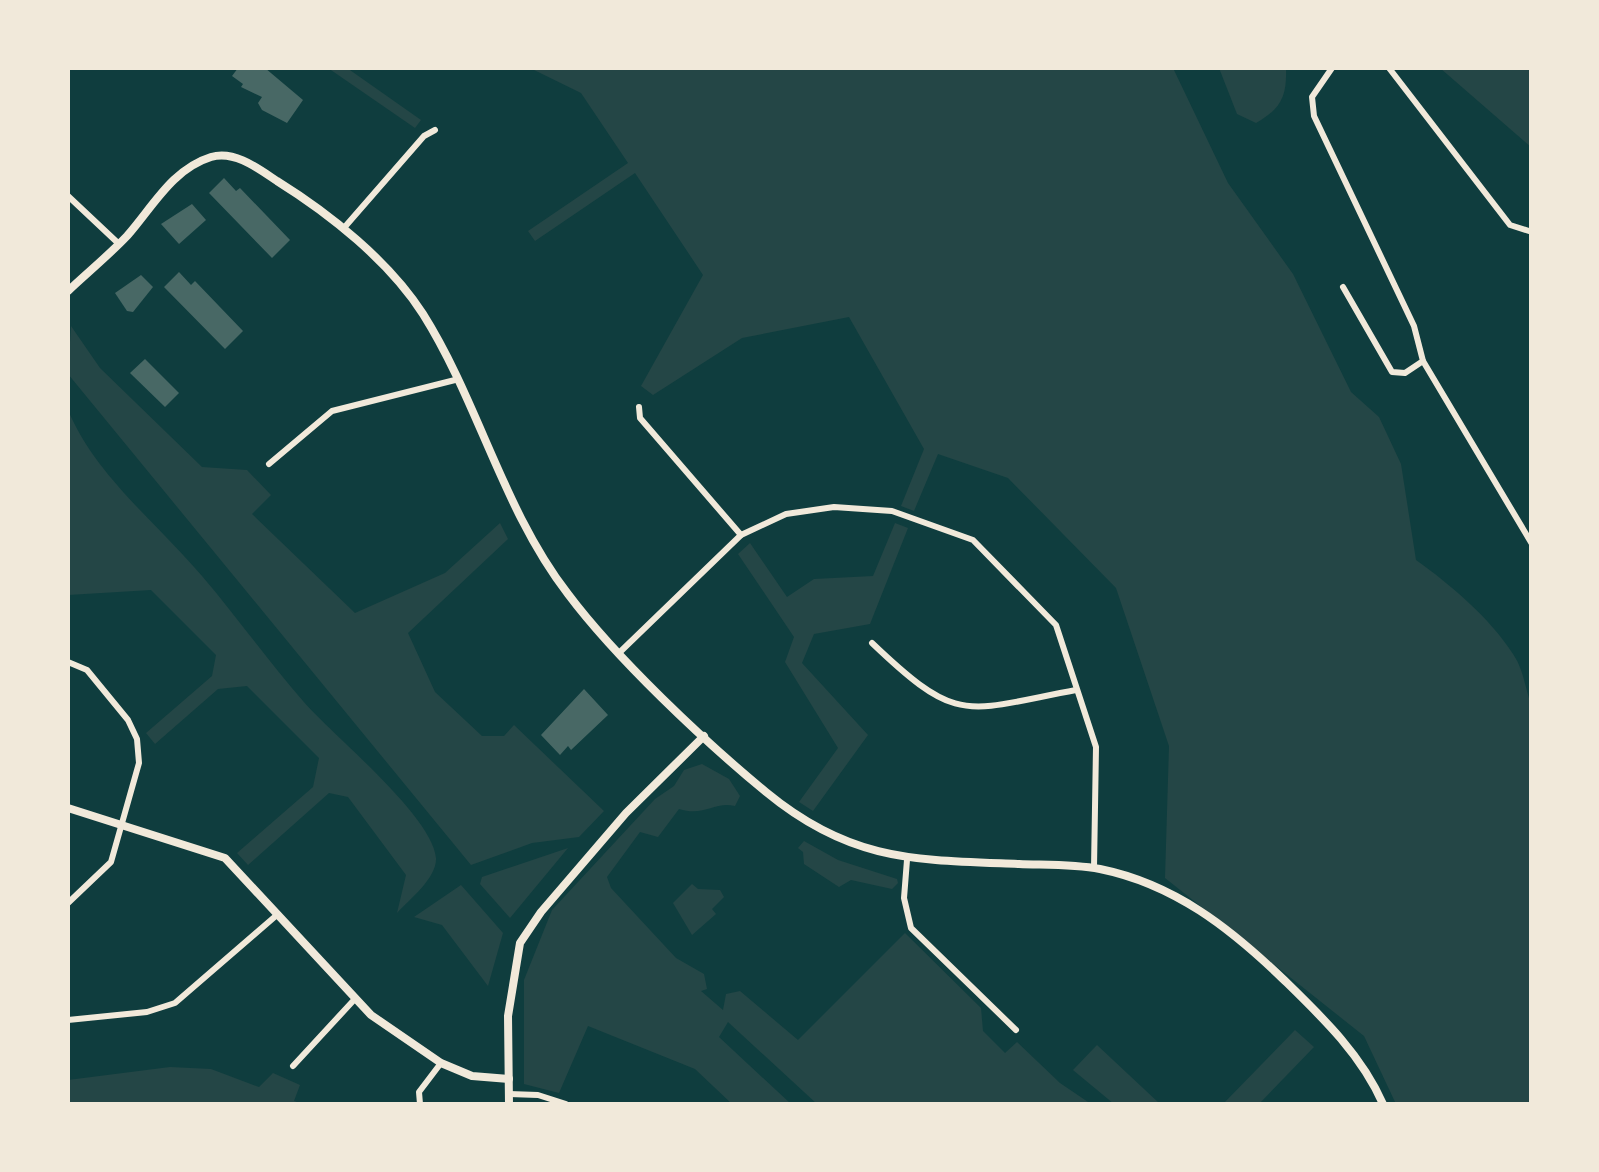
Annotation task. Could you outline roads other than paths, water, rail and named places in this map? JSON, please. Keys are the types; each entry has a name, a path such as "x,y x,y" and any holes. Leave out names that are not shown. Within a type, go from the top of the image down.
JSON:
{"street":[{"path":"1332,68 1312,97 1314,116 1414,326 1422,361 1532,544"},
{"path":"1389,68 1510,225 1532,232"},
{"path":"343,230 424,136 435,130"},
{"path":"68,291 119,244 170,184 209,157 250,164 343,230 420,310 543,558 568,596 704,736 804,821 854,846 907,860 1094,868 1177,896 1252,949 1354,1052 1384,1104"},
{"path":"68,196 119,244"},
{"path":"1342,287 1392,372 1405,373 1422,361"},
{"path":"269,464 332,411 455,380"},
{"path":"639,407 640,418 740,535"},
{"path":"620,652 740,535 786,514 834,507 892,511 973,540 1056,625 1096,747 1094,868"},
{"path":"872,643 921,690 955,706 983,708 1076,690"},
{"path":"68,662 86,670 134,729 139,763 111,862 68,903"},
{"path":"510,1104 511,980 520,943 541,912 626,813 704,736"},
{"path":"68,808 225,858 353,1000 441,1063 472,1076 509,1079"},
{"path":"907,860 904,898 912,928 1016,1030"},
{"path":"68,1020 147,1012 175,1003 278,914"},
{"path":"293,1066 353,1000"},
{"path":"420,1104 420,1092 441,1063"},
{"path":"509,1094 538,1095 566,1104"}]}
